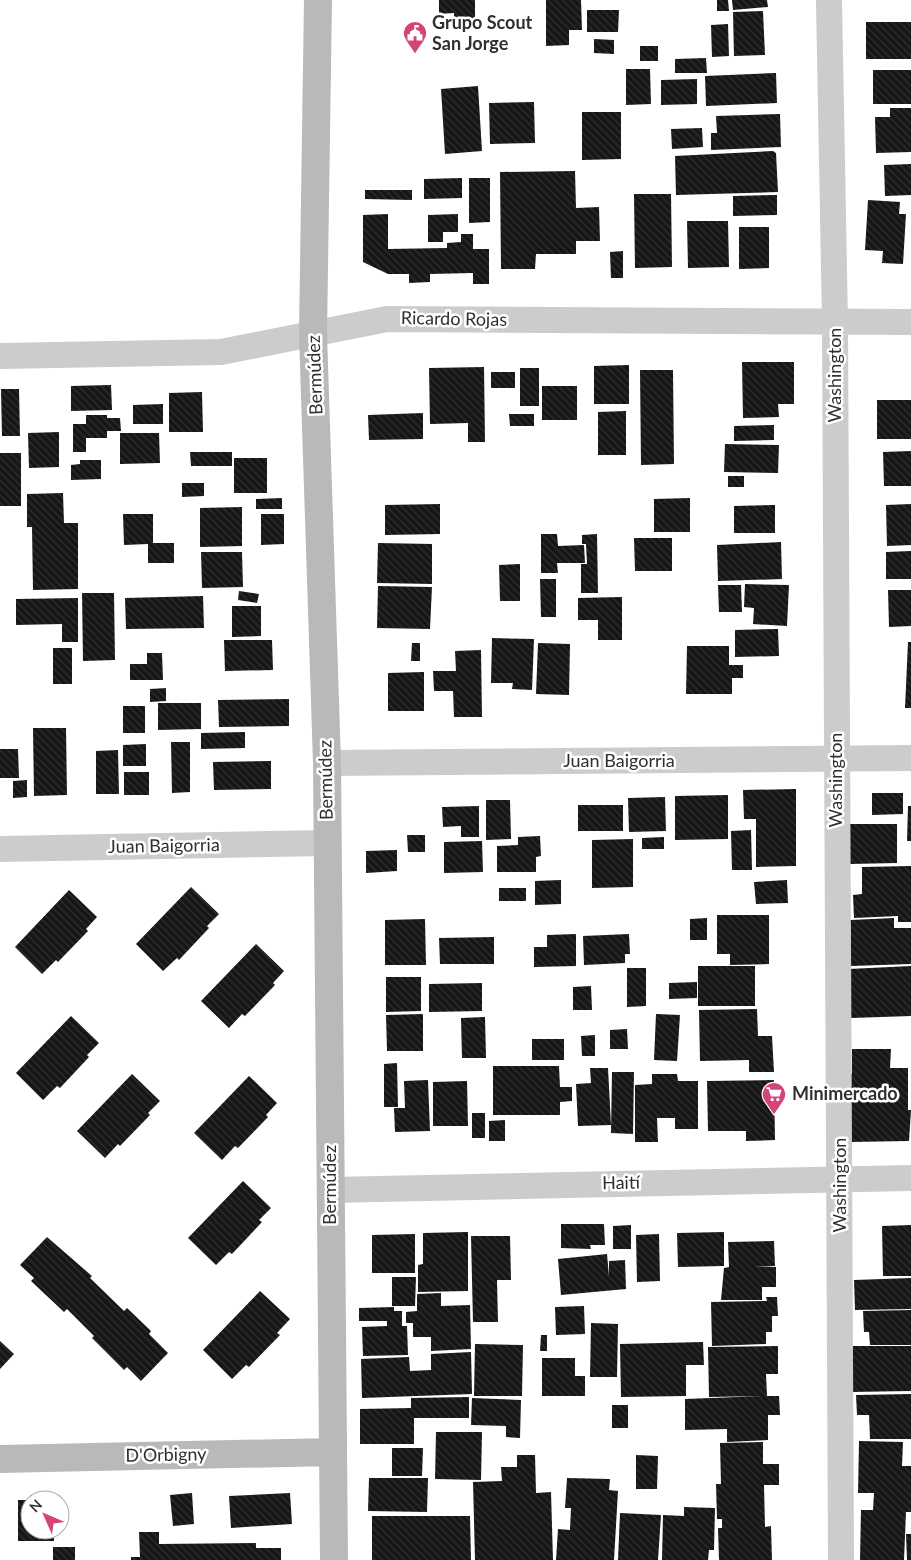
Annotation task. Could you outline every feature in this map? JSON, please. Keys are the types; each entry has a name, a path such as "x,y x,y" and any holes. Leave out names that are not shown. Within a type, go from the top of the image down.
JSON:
{"main road":[{"name":"Bermúdez","path":"318,0 313,334 327,763 334,1560"},
{"name":"D'Orbigny","path":"0,1459 332,1452"}],"street":[{"name":"Washington","path":"829,0 835,323 835,759 840,1178 841,1560"},
{"name":"Ricardo Rojas","path":"0,356 220,352 387,318 835,323 911,322"},
{"name":"Juan Baigorria","path":"327,763 911,758"},
{"name":"Juan Baigorria","path":"0,849 327,843"},
{"name":"Haití","path":"330,1190 911,1178"}],"building":[{"path":"439,0 475,0 475,27 454,26 454,13 439,14"},
{"path":"546,0 581,0 582,30 569,30 569,45 546,46"},
{"path":"717,0 728,0 729,11 717,11"},
{"path":"732,0 767,0 768,7 733,10"},
{"path":"587,10 619,10 618,32 587,32"},
{"path":"763,11 765,55 734,56 733,12"},
{"path":"866,22 911,22 911,59 866,59"},
{"path":"728,24 729,56 712,57 711,25"},
{"path":"594,39 614,40 614,54 594,53"},
{"path":"640,46 658,46 658,61 640,61"},
{"path":"706,58 707,73 675,73 675,59"},
{"path":"626,69 650,69 651,104 626,105"},
{"path":"873,70 911,70 911,104 873,104"},
{"path":"776,73 777,103 706,106 705,76"},
{"path":"697,79 697,104 661,105 661,80"},
{"path":"478,86 482,151 445,154 441,89"},
{"path":"534,102 535,143 490,144 489,103"},
{"path":"890,108 911,108 911,152 876,153 875,117 890,117"},
{"path":"582,112 621,112 621,159 582,160"},
{"path":"780,114 781,147 711,150 711,133 717,133 716,116"},
{"path":"702,128 703,147 672,149 671,129"},
{"path":"773,151 776,153 778,192 676,195 675,156"},
{"path":"911,164 911,195 885,196 884,165"},
{"path":"575,171 576,208 599,207 600,241 576,241 576,254 536,254 535,269 501,269 500,172"},
{"path":"462,178 462,198 424,199 424,179"},
{"path":"469,178 490,178 490,222 469,223"},
{"path":"365,190 412,190 412,200 365,199"},
{"path":"634,194 671,194 672,267 635,268"},
{"path":"777,195 777,215 733,216 733,196"},
{"path":"868,200 900,202 899,214 906,214 903,264 882,263 883,251 865,250"},
{"path":"388,214 388,249 447,248 447,243 461,242 461,234 473,234 473,249 489,249 489,284 473,284 473,273 430,274 430,282 409,283 409,274 388,274 363,262 363,215"},
{"path":"458,214 458,232 443,232 443,242 428,242 428,215"},
{"path":"687,221 728,221 729,267 688,268"},
{"path":"739,227 769,227 769,268 739,269"},
{"path":"623,251 623,278 611,278 610,252"},
{"path":"742,362 794,362 794,404 778,404 779,417 743,418"},
{"path":"629,365 629,404 594,404 594,366"},
{"path":"484,367 485,442 468,442 468,423 430,424 429,368"},
{"path":"520,368 539,368 539,406 520,406"},
{"path":"640,370 673,370 674,464 641,465"},
{"path":"491,372 515,372 515,388 491,388"},
{"path":"111,385 112,410 71,411 71,386"},
{"path":"542,386 577,386 577,420 542,420"},
{"path":"1,389 19,389 20,436 2,436"},
{"path":"202,392 203,432 169,432 169,393"},
{"path":"877,400 911,400 911,439 877,439"},
{"path":"163,404 163,424 133,424 133,405"},
{"path":"626,411 626,455 598,455 598,412"},
{"path":"423,413 423,439 369,440 368,415"},
{"path":"509,414 534,414 534,426 510,426"},
{"path":"86,415 107,415 107,418 120,418 121,431 107,431 107,438 86,438 86,452 73,452 73,424 86,424"},
{"path":"774,425 774,440 734,441 734,426"},
{"path":"59,432 59,467 29,468 28,433"},
{"path":"120,433 159,433 160,463 120,464"},
{"path":"725,444 779,445 778,473 724,472"},
{"path":"911,451 911,486 884,486 883,452"},
{"path":"190,452 232,452 232,466 191,466"},
{"path":"0,453 21,453 21,506 0,506"},
{"path":"234,458 267,458 267,493 234,493"},
{"path":"80,460 101,460 101,479 71,480 71,465 80,464"},
{"path":"728,476 744,476 744,487 728,487"},
{"path":"182,483 204,483 204,496 182,497"},
{"path":"63,493 64,523 78,523 78,589 33,590 32,527 27,527 27,494"},
{"path":"282,498 282,509 256,509 256,499"},
{"path":"690,498 690,532 654,532 654,499"},
{"path":"440,504 440,534 385,535 385,505"},
{"path":"911,504 911,545 887,546 886,505"},
{"path":"775,505 775,533 734,533 734,506"},
{"path":"242,507 242,546 200,547 200,508"},
{"path":"123,514 153,514 153,543 174,543 174,563 148,563 148,544 124,545"},
{"path":"261,514 284,514 284,544 261,545"},
{"path":"541,534 557,534 558,546 584,545 585,563 557,563 558,573 541,573"},
{"path":"597,534 598,593 581,593 581,564 587,564 586,544 582,544 582,535"},
{"path":"634,538 672,538 672,571 635,571"},
{"path":"781,542 782,579 718,581 717,545"},
{"path":"378,543 432,544 432,584 377,583"},
{"path":"911,551 911,579 886,579 886,552"},
{"path":"201,552 242,552 243,587 202,588"},
{"path":"520,564 520,601 500,601 499,565"},
{"path":"540,579 556,579 556,617 541,617"},
{"path":"745,584 789,585 787,626 753,624 754,608 744,607"},
{"path":"718,585 741,585 742,612 719,612"},
{"path":"378,586 432,587 430,629 377,628"},
{"path":"888,590 911,590 911,626 889,627"},
{"path":"239,591 259,594 257,603 238,600"},
{"path":"82,593 114,593 115,660 83,661"},
{"path":"203,596 204,628 126,629 125,598"},
{"path":"622,597 622,640 598,640 598,620 578,620 578,598"},
{"path":"78,598 78,642 62,642 62,624 16,625 16,599"},
{"path":"232,606 261,606 261,636 232,637"},
{"path":"778,629 779,656 735,657 735,630"},
{"path":"492,638 534,639 532,690 512,689 513,683 491,683"},
{"path":"224,640 272,640 273,670 225,671"},
{"path":"908,642 911,642 911,708 905,708"},
{"path":"412,643 420,643 420,661 411,661"},
{"path":"538,643 570,644 569,695 536,694"},
{"path":"687,646 729,646 729,665 743,665 743,678 732,678 732,694 686,694"},
{"path":"53,648 72,648 72,684 53,684"},
{"path":"481,650 482,717 454,717 453,691 434,691 433,671 456,671 455,651"},
{"path":"147,653 162,653 163,680 130,680 130,664 147,664"},
{"path":"424,672 424,711 388,711 388,673"},
{"path":"166,688 166,701 150,702 150,689"},
{"path":"289,699 289,726 219,727 218,700"},
{"path":"158,703 201,703 201,729 158,730"},
{"path":"123,706 145,706 145,733 123,733"},
{"path":"33,728 66,728 67,795 34,796"},
{"path":"245,732 245,748 201,749 201,733"},
{"path":"171,742 190,742 190,792 172,793"},
{"path":"146,744 146,766 123,766 123,745"},
{"path":"0,749 18,749 19,778 0,778"},
{"path":"118,750 119,794 96,794 96,751"},
{"path":"271,761 271,789 214,790 213,762"},
{"path":"124,772 149,772 149,795 124,795"},
{"path":"27,780 27,797 13,798 13,781"},
{"path":"796,789 796,866 756,867 756,819 744,819 743,790"},
{"path":"872,793 903,793 903,814 872,815"},
{"path":"728,795 728,839 675,840 675,796"},
{"path":"665,797 666,831 629,832 628,798"},
{"path":"486,800 510,800 511,839 486,840"},
{"path":"578,805 623,805 623,831 578,831"},
{"path":"479,806 479,837 461,837 461,826 443,827 442,807"},
{"path":"908,806 911,806 911,841 907,841"},
{"path":"850,824 897,824 897,863 850,864"},
{"path":"751,830 752,870 732,870 731,831"},
{"path":"407,835 425,835 425,852 408,852"},
{"path":"540,836 541,856 536,857 536,872 497,872 497,846 518,845 518,837"},
{"path":"664,837 664,849 642,849 642,838"},
{"path":"633,839 633,887 592,888 592,840"},
{"path":"482,841 483,872 444,873 444,842"},
{"path":"397,850 397,871 366,873 366,851"},
{"path":"911,866 911,922 898,922 898,916 854,918 853,895 862,894 862,867"},
{"path":"561,880 561,904 535,905 535,881"},
{"path":"787,880 788,903 756,904 754,882"},
{"path":"191,887 219,914 207,926 209,928 179,960 177,958 163,971 136,944"},
{"path":"499,888 526,888 526,901 499,901"},
{"path":"69,890 97,917 86,929 88,931 58,962 56,960 42,974 15,947"},
{"path":"717,915 769,915 769,964 730,965 730,954 717,954"},
{"path":"707,918 707,940 690,940 690,919"},
{"path":"894,918 894,928 911,928 911,964 851,966 850,920"},
{"path":"425,919 426,965 385,965 385,920"},
{"path":"576,934 576,966 534,967 534,947 547,947 547,935"},
{"path":"629,934 630,954 625,954 625,963 584,965 583,936"},
{"path":"494,937 494,964 440,964 439,938"},
{"path":"256,944 284,971 273,983 275,985 245,1016 242,1014 229,1028 201,1001"},
{"path":"698,966 755,966 755,1006 698,1006"},
{"path":"911,966 911,1016 851,1018 849,969"},
{"path":"627,968 646,968 646,1006 627,1007"},
{"path":"386,977 421,977 421,1011 386,1012"},
{"path":"697,982 697,998 669,999 669,983"},
{"path":"482,983 482,1011 429,1012 429,984"},
{"path":"591,986 592,1010 573,1010 573,987"},
{"path":"757,1009 758,1036 772,1036 774,1072 749,1072 749,1060 700,1061 699,1010"},
{"path":"423,1014 423,1051 387,1051 386,1015"},
{"path":"656,1014 680,1015 677,1061 654,1060"},
{"path":"71,1016 99,1043 87,1055 89,1057 60,1088 57,1086 43,1100 16,1073"},
{"path":"485,1017 486,1058 462,1058 461,1018"},
{"path":"627,1029 628,1049 610,1049 610,1030"},
{"path":"595,1035 595,1056 582,1056 581,1036"},
{"path":"532,1039 564,1039 564,1060 532,1060"},
{"path":"852,1049 891,1049 890,1068 908,1068 908,1110 911,1110 909,1141 850,1142 849,1074 852,1074"},
{"path":"397,1063 398,1107 384,1107 384,1064"},
{"path":"493,1066 559,1066 560,1087 572,1087 572,1101 560,1102 560,1115 493,1115"},
{"path":"590,1068 608,1068 611,1125 578,1126 576,1084 591,1083"},
{"path":"612,1072 634,1072 633,1134 611,1133"},
{"path":"132,1074 160,1101 148,1113 150,1115 120,1146 118,1144 105,1158 77,1131"},
{"path":"652,1074 677,1074 678,1081 698,1081 698,1129 675,1129 675,1118 657,1118 658,1142 635,1142 635,1085 652,1084"},
{"path":"249,1076 277,1103 266,1115 268,1117 238,1148 235,1146 222,1160 194,1133"},
{"path":"428,1080 430,1131 395,1132 394,1108 405,1108 404,1081"},
{"path":"774,1080 775,1140 746,1141 746,1131 708,1131 707,1081"},
{"path":"467,1081 468,1126 433,1126 433,1082"},
{"path":"472,1113 485,1113 485,1138 472,1138"},
{"path":"505,1120 505,1141 489,1141 489,1121"},
{"path":"243,1181 271,1208 259,1220 262,1222 232,1254 229,1252 216,1265 188,1238"},
{"path":"561,1224 604,1224 605,1245 590,1245 591,1249 561,1248"},
{"path":"631,1225 631,1249 613,1249 613,1226"},
{"path":"911,1225 911,1276 883,1276 882,1226"},
{"path":"468,1232 468,1291 418,1292 418,1265 423,1264 423,1233"},
{"path":"724,1232 724,1266 678,1267 677,1233"},
{"path":"415,1234 415,1273 372,1273 372,1235"},
{"path":"659,1234 660,1281 637,1282 636,1235"},
{"path":"471,1236 510,1236 511,1280 497,1280 498,1322 473,1322"},
{"path":"47,1237 92,1276 90,1278 124,1311 127,1308 151,1331 149,1334 168,1353 141,1381 127,1367 124,1370 92,1338 94,1336 67,1309 64,1312 31,1281 34,1278 20,1265"},
{"path":"774,1241 775,1266 755,1267 776,1267 776,1287 762,1287 762,1300 721,1300 724,1268 729,1267 728,1242"},
{"path":"607,1254 609,1276 609,1261 625,1260 626,1289 561,1295 558,1259"},
{"path":"392,1277 416,1277 415,1306 392,1306"},
{"path":"911,1278 911,1309 855,1310 854,1280"},
{"path":"260,1291 290,1319 277,1333 280,1335 249,1367 246,1365 232,1379 203,1350"},
{"path":"441,1293 441,1306 470,1305 471,1349 431,1351 431,1337 413,1337 413,1323 406,1323 406,1312 417,1311 417,1294"},
{"path":"766,1297 777,1297 778,1316 772,1316 772,1332 766,1332 766,1344 712,1346 711,1302 767,1301"},
{"path":"584,1306 585,1334 556,1335 555,1307"},
{"path":"394,1307 394,1311 402,1311 402,1326 407,1326 408,1355 363,1356 362,1327 387,1326 387,1321 359,1321 359,1308"},
{"path":"911,1310 911,1345 870,1345 869,1332 864,1332 863,1311"},
{"path":"591,1323 618,1324 617,1377 590,1377"},
{"path":"541,1335 547,1335 547,1351 540,1351"},
{"path":"0,1341 14,1354 0,1369"},
{"path":"703,1342 704,1365 686,1365 686,1396 621,1397 620,1344"},
{"path":"475,1344 523,1345 522,1396 474,1396"},
{"path":"778,1346 778,1374 766,1374 767,1396 779,1396 780,1415 768,1415 768,1440 727,1442 727,1429 685,1430 685,1399 763,1396 709,1397 708,1347"},
{"path":"849,1346 911,1346 911,1391 850,1392"},
{"path":"471,1352 472,1394 362,1398 361,1359 409,1357 410,1371 431,1370 431,1354"},
{"path":"542,1358 575,1358 575,1376 585,1376 585,1396 542,1396"},
{"path":"911,1394 911,1439 870,1439 869,1415 857,1415 856,1395"},
{"path":"469,1397 469,1418 414,1418 414,1444 360,1444 360,1409 411,1408 411,1398"},
{"path":"472,1398 521,1400 520,1438 506,1437 506,1426 471,1425"},
{"path":"612,1405 628,1405 628,1428 612,1428"},
{"path":"436,1432 482,1432 481,1480 435,1479"},
{"path":"859,1441 903,1442 902,1466 911,1466 911,1512 906,1512 904,1560 860,1560 861,1510 873,1510 874,1493 858,1493"},
{"path":"763,1442 763,1464 779,1464 779,1485 764,1485 765,1527 771,1526 772,1560 719,1560 718,1528 722,1528 722,1519 717,1519 716,1484 721,1484 720,1443"},
{"path":"392,1448 423,1448 422,1476 392,1476"},
{"path":"517,1455 535,1455 536,1493 551,1492 553,1560 475,1560 473,1482 502,1481 501,1467 517,1467"},
{"path":"636,1455 658,1456 657,1489 636,1489"},
{"path":"369,1478 428,1478 427,1512 368,1511"},
{"path":"567,1478 610,1479 609,1490 618,1491 614,1560 556,1560 558,1529 570,1530 571,1508 565,1508"},
{"path":"192,1493 194,1524 173,1526 170,1495"},
{"path":"290,1493 292,1524 231,1528 229,1496"},
{"path":"18,1500 20,1500 20,1540 54,1541 18,1541"},
{"path":"684,1507 715,1508 714,1550 709,1550 708,1560 662,1560 663,1515 684,1516"},
{"path":"620,1513 661,1515 658,1560 618,1560"},
{"path":"372,1516 470,1516 471,1560 372,1560"},
{"path":"139,1532 159,1532 159,1544 256,1543 256,1548 281,1548 281,1560 131,1560 131,1557 140,1557"},
{"path":"906,1534 911,1534 911,1560 907,1560"},
{"path":"53,1547 75,1547 75,1560 53,1560"}],"place":[{"name":"Grupo Scout San Jorge","path":"415,54"},
{"name":"Minimercado","path":"774,1115"}]}
